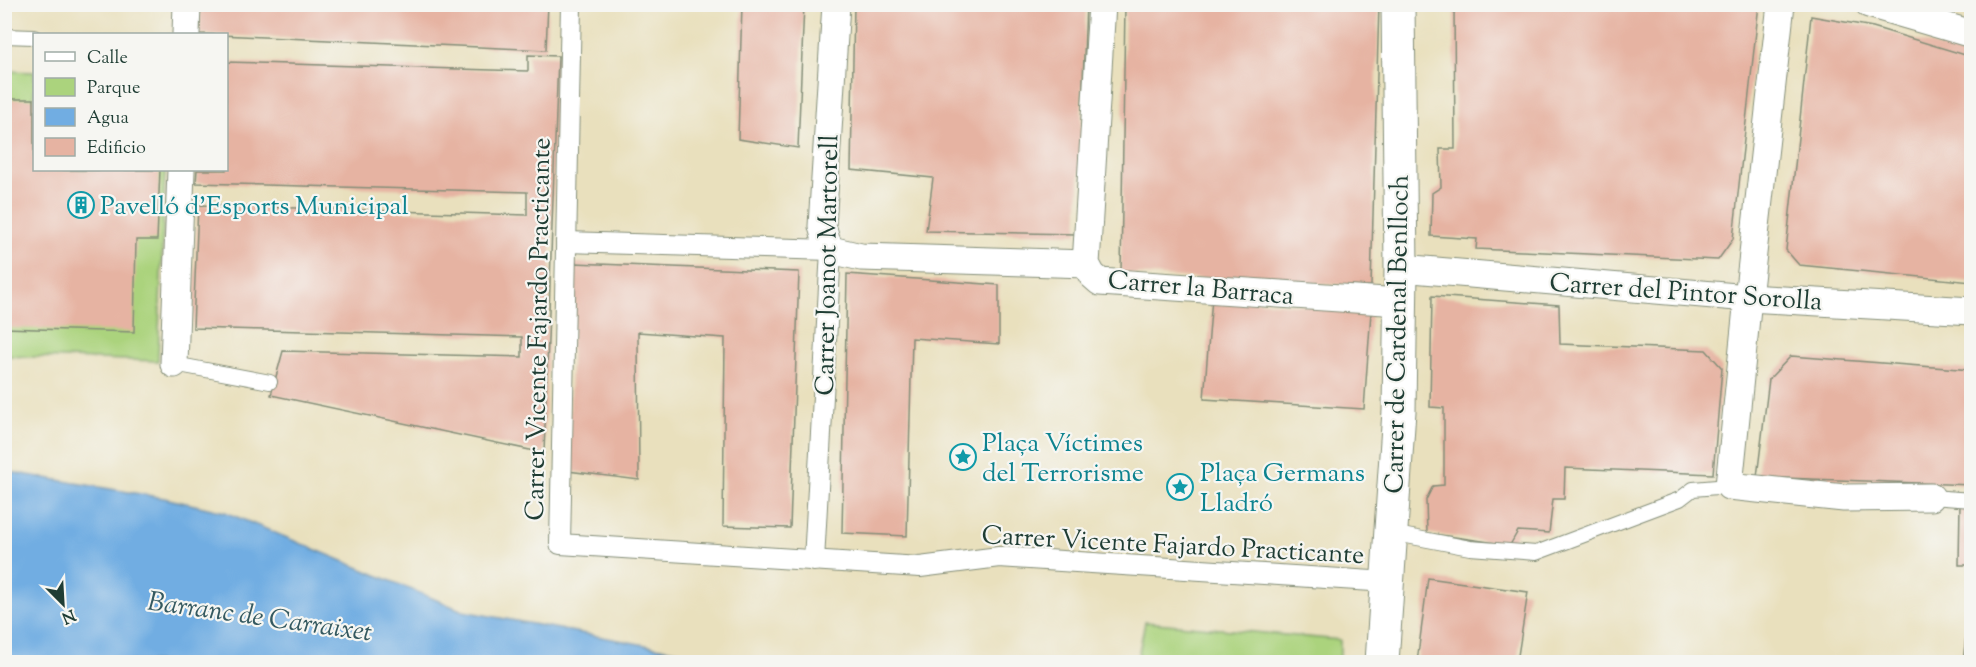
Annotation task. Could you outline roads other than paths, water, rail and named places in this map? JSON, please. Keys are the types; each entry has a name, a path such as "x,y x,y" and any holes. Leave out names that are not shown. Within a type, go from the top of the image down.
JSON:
{"main road":[{"name":"Carrer de Cardenal Benlloch","path":"1382,663 1399,411 1401,268 1398,4"}],"street":[{"path":"186,33 187,4"},
{"name":"Carrer Vicente Fajardo Practicante","path":"571,4 560,544 920,567 999,557 1388,582"},
{"name":"Carrer Joanot Martorell","path":"814,561 831,250 822,226 836,4"},
{"path":"1086,264 1102,4"},
{"path":"1781,4 1729,486 1844,498 1931,497"},
{"path":"1869,4 1971,34"},
{"path":"174,364 181,171"},
{"path":"566,242 831,250"},
{"name":"Carrer la Barraca","path":"831,250 861,257 1086,264 1092,275 1100,282 1400,302"},
{"name":"Carrer del Pintor Sorolla","path":"1401,268 1748,298 1971,311"}],"lane":[{"path":"4,36 33,37"},
{"path":"174,364 270,382"},
{"path":"1391,533 1470,548 1536,553 1680,499 1693,489 1729,486"},
{"path":"1931,497 1971,500"}],"water":[{"name":"Barranc de Carraixet","path":"4,471 164,498 225,512 463,611 736,662 5,662"}],"place":[{"name":"Pavelló d'Esports Municipal","path":"81,205"},
{"name":"Plaça Víctimes del Terrorisme","path":"963,457"},
{"name":"Plaça Germans Lladró","path":"1180,487"}]}
